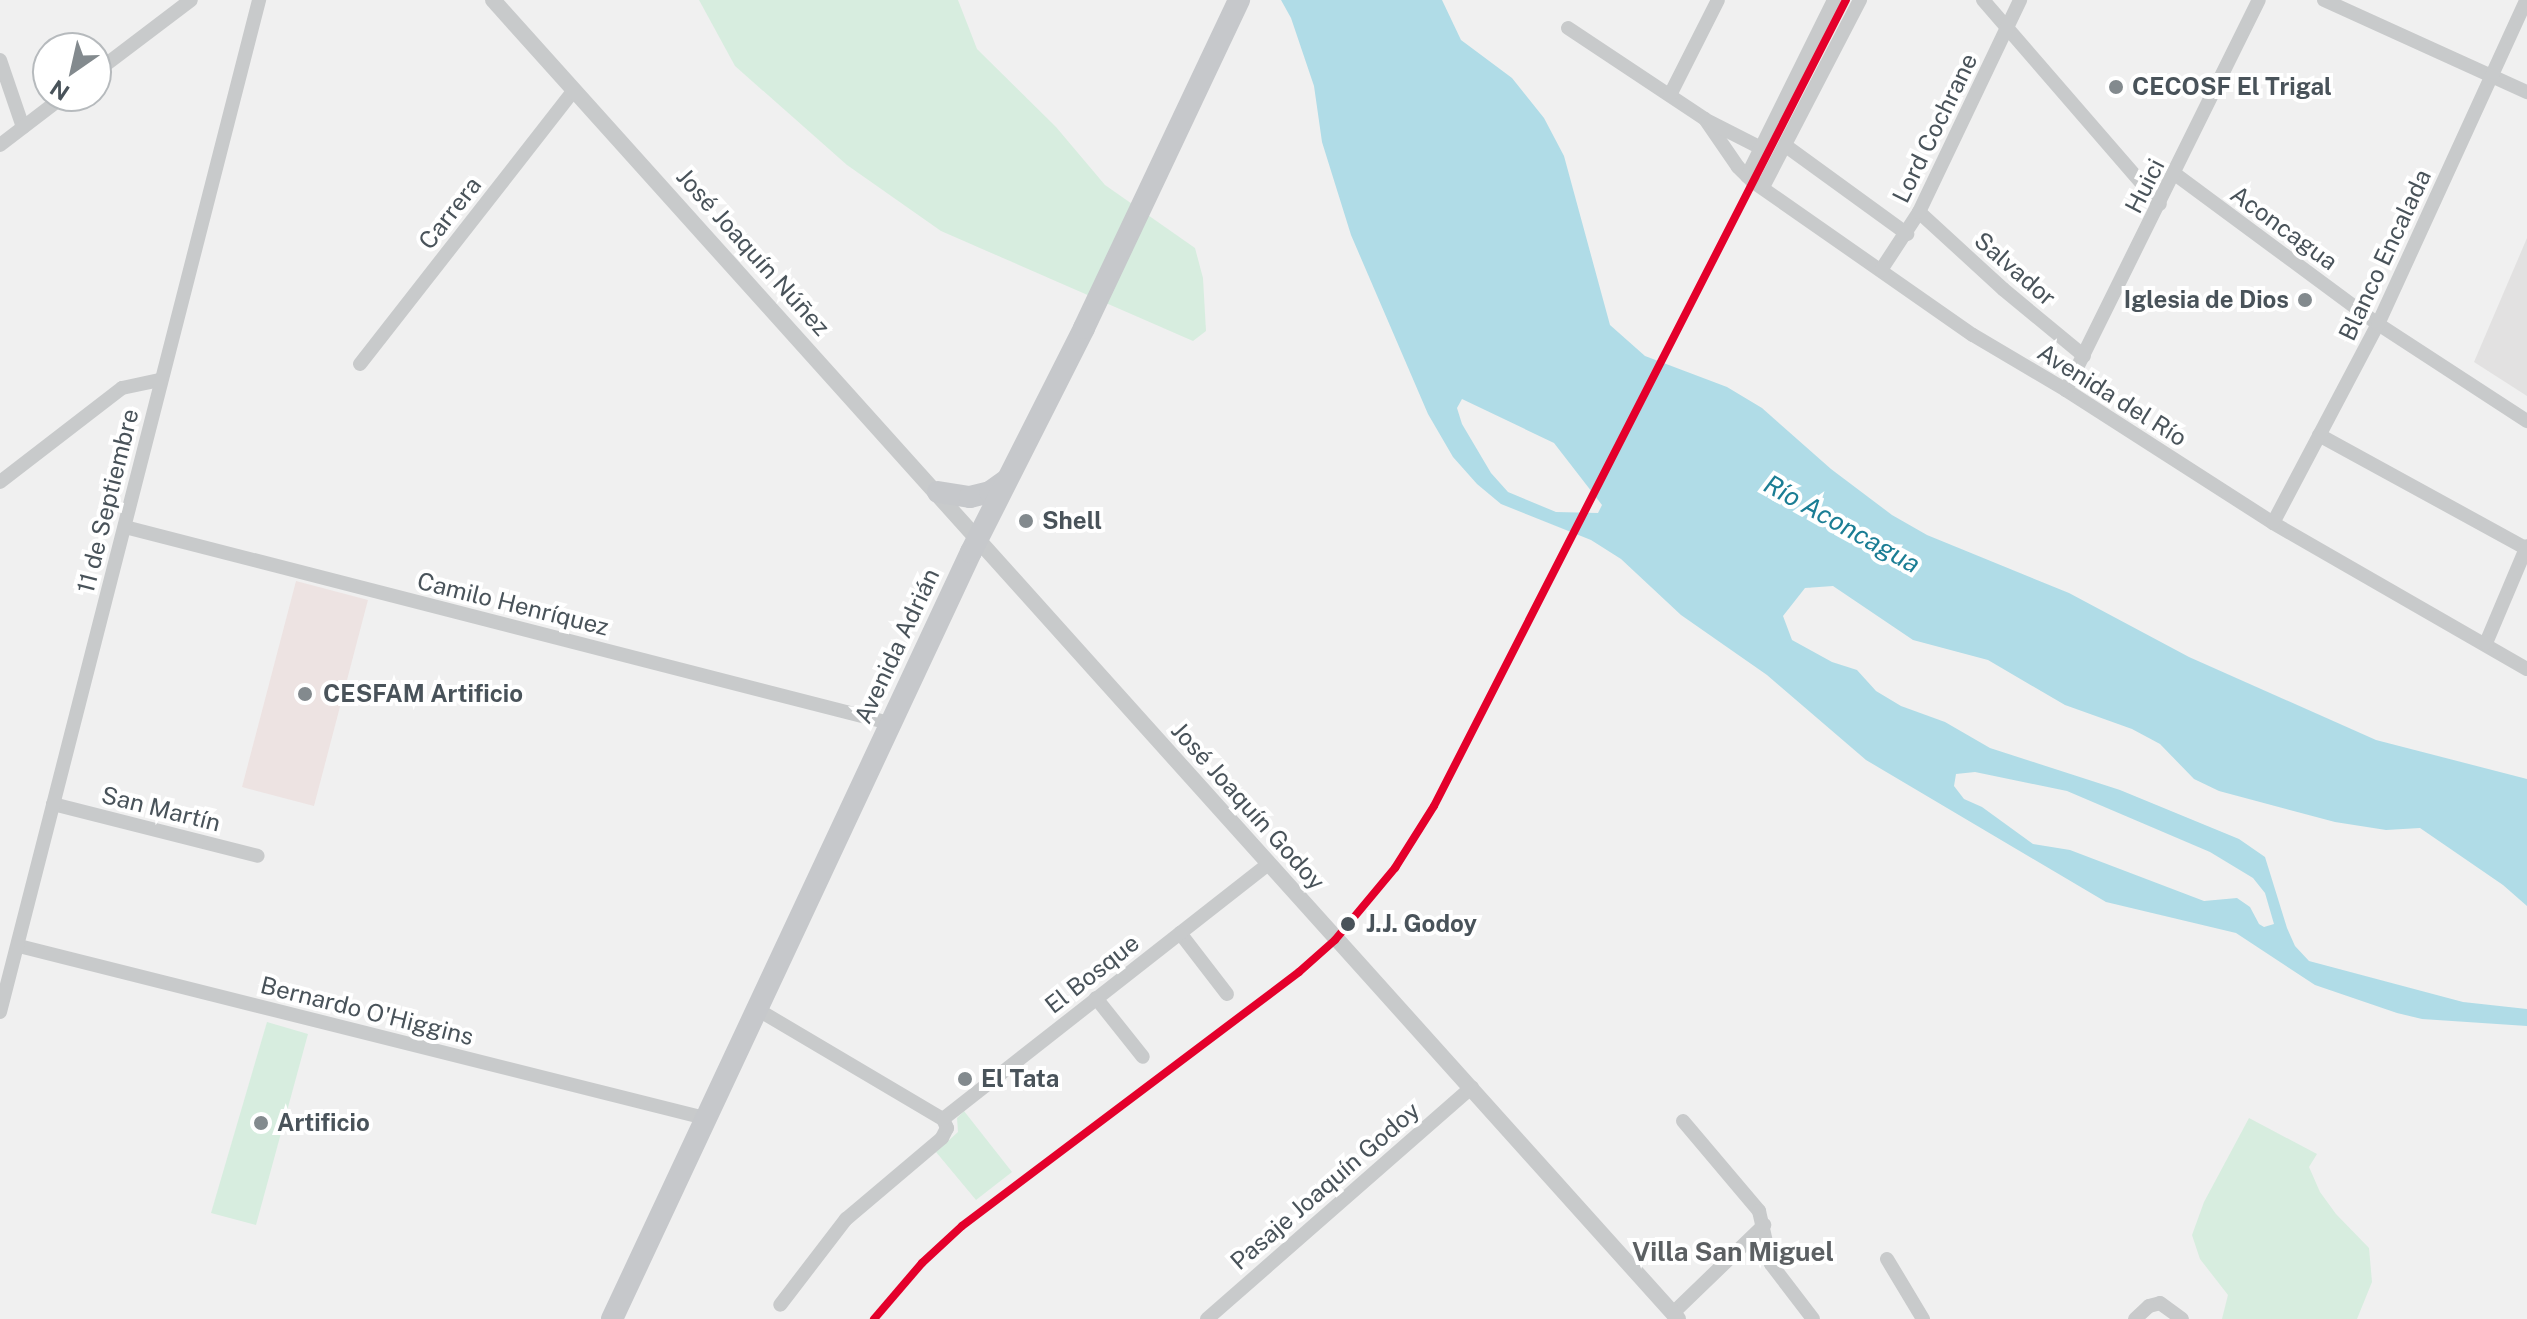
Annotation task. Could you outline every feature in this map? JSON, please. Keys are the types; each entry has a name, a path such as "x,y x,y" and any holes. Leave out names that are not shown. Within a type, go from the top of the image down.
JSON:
{"main road":[{"name":"Avenida Adrián","path":"612,1319 889,723 978,537 1084,328 1239,0"},
{"path":"938,492 970,497 990,492 1006,481"}],"street":[{"path":"112,60 191,0"},
{"name":"11 de Septiembre","path":"0,1012 259,0"},
{"name":"José Joaquín Núñez","path":"493,0 978,537"},
{"path":"1747,176 1834,0"},
{"path":"1763,187 1860,0"},
{"path":"1983,0 2008,25 2160,204"},
{"name":"Lord Cochrane","path":"1881,270 1919,212 2020,0"},
{"name":"Huici","path":"2066,390 2259,0"},
{"path":"2324,0 2527,92"},
{"name":"Blanco Encalada","path":"2273,523 2378,324 2526,0"},
{"path":"1670,95 1713,2"},
{"name":"Avenida del Río","path":"1568,28 1705,119 1761,148"},
{"path":"0,60 23,127"},
{"name":"Carrera","path":"360,364 574,90"},
{"path":"0,145 43,112"},
{"name":"Avenida del Río","path":"1705,119 1747,176 1973,335 2066,390 2273,523 2527,669"},
{"path":"1786,146 1907,234"},
{"name":"Aconcagua","path":"2175,174 2378,324 2527,421"},
{"name":"Salvador","path":"1919,212 2003,289 2084,356"},
{"path":"0,482 122,388 160,380"},
{"path":"2319,435 2527,548 2486,643"},
{"name":"Camilo Henríquez","path":"125,527 889,723"},
{"name":"José Joaquín Godoy","path":"978,537 1676,1316"},
{"name":"San Martín","path":"53,804 258,856"},
{"name":"El Bosque","path":"780,1305 846,1219 945,1135 947,1128 943,1119 1268,864"},
{"path":"1180,933 1227,994"},
{"name":"Bernardo O'Higgins","path":"19,946 705,1118"},
{"path":"1096,998 1143,1057"},
{"path":"755,1008 943,1119"},
{"name":"Pasaje Joaquín Godoy","path":"1207,1319 1472,1087"},
{"path":"1683,1121 1759,1211 1771,1264 1813,1319"},
{"path":"1676,1316 1764,1225"},
{"path":"1887,1259 1923,1319"},
{"path":"2135,1319 2149,1306 2160,1303 2169,1306 2182,1319"}],"shaded area":[{"path":"2527,238 2527,396 2474,362"},
{"name":"CESFAM Artificio","path":"296,581 368,600 314,806 242,787"}],"green space":[{"path":"699,0 958,0 977,49 1056,127 1105,185 1195,248 1203,278 1206,331 1193,341 941,231 847,165 735,66"},
{"name":"Artificio","path":"267,1022 308,1034 256,1225 211,1213"},
{"path":"964,1111 1012,1172 976,1200 936,1152 958,1132 957,1118"},
{"path":"2249,1118 2317,1154 2309,1167 2320,1192 2336,1214 2369,1248 2372,1282 2357,1319 2222,1319 2228,1295 2200,1259 2192,1235 2204,1202"}],"water":[{"name":"Río Aconcagua","path":"1281,0 1442,0 1461,40 1512,78 1544,118 1564,156 1610,325 1645,356 1727,387 1762,408 1831,469 1892,515 1927,535 2069,593 2189,657 2376,740 2527,779 2527,906 2503,885 2420,828 2386,830 2335,822 2219,791 2194,779 2160,744 2132,729 2065,705 1988,660 1913,640 1833,586 1805,588 1783,616 1792,640 1832,662 1857,670 1876,691 1901,706 1945,722 1990,748 2120,790 2239,839 2265,857 2287,928 2295,946 2309,961 2463,1002 2527,1009 2527,1026 2422,1019 2397,1013 2315,985 2236,933 2106,902 1866,760 1767,675 1681,615 1621,559 1591,540 1501,504 1477,484 1453,457 1428,414 1351,235 1322,142 1314,86 1291,18","holes":["1462,399 1554,443 1602,505 1598,513 1556,512 1508,492 1491,473 1462,424 1457,408","1975,772 2067,791 2210,852 2253,878 2265,893 2274,924 2264,927 2259,924 2250,907 2237,898 2204,901 2070,850 2033,844 1982,807 1964,799 1954,786 1956,774"]}],"transit line":[{"path":"874,1319 922,1263 962,1226 1299,972 1335,940 1395,868 1434,806 1846,0"}],"place":[{"name":"CECOSF El Trigal","path":"2116,87"},
{"name":"Iglesia de Dios","path":"2305,300"},
{"name":"Shell","path":"1026,521"},
{"name":"CESFAM Artificio","path":"305,694"},
{"name":"J.J. Godoy","path":"1348,924"},
{"name":"El Tata","path":"965,1079"},
{"name":"Artificio","path":"261,1123"}],"district":[{"name":"Villa San Miguel","path":"1733,1252"}]}
